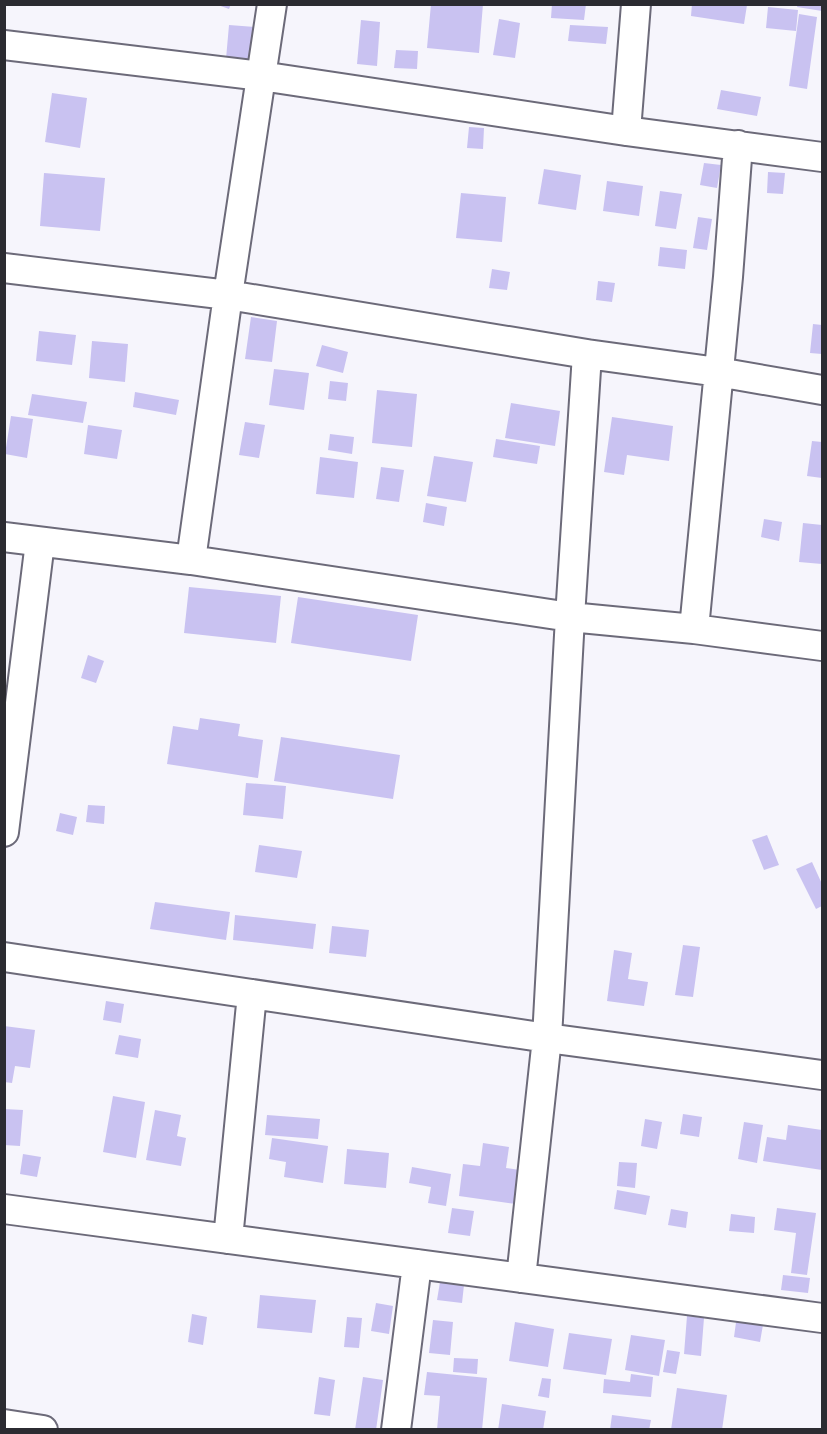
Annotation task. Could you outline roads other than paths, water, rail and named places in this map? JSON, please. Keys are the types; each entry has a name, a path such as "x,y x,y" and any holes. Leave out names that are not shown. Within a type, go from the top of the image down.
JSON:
{"street":[{"path":"191,560 272,4"},
{"path":"626,131 636,4"},
{"path":"4,45 261,76 626,131 822,157"},
{"path":"694,629 728,278 738,145"},
{"path":"4,268 228,295 822,390"},
{"path":"521,1278 547,1038 587,354"},
{"path":"4,537 191,560 570,617 694,629 822,646"},
{"path":"4,832 40,542"},
{"path":"4,957 547,1038 822,1075"},
{"path":"228,1239 252,994"},
{"path":"4,1209 822,1318"},
{"path":"396,1430 417,1264"},
{"path":"4,1424 43,1430"}]}
